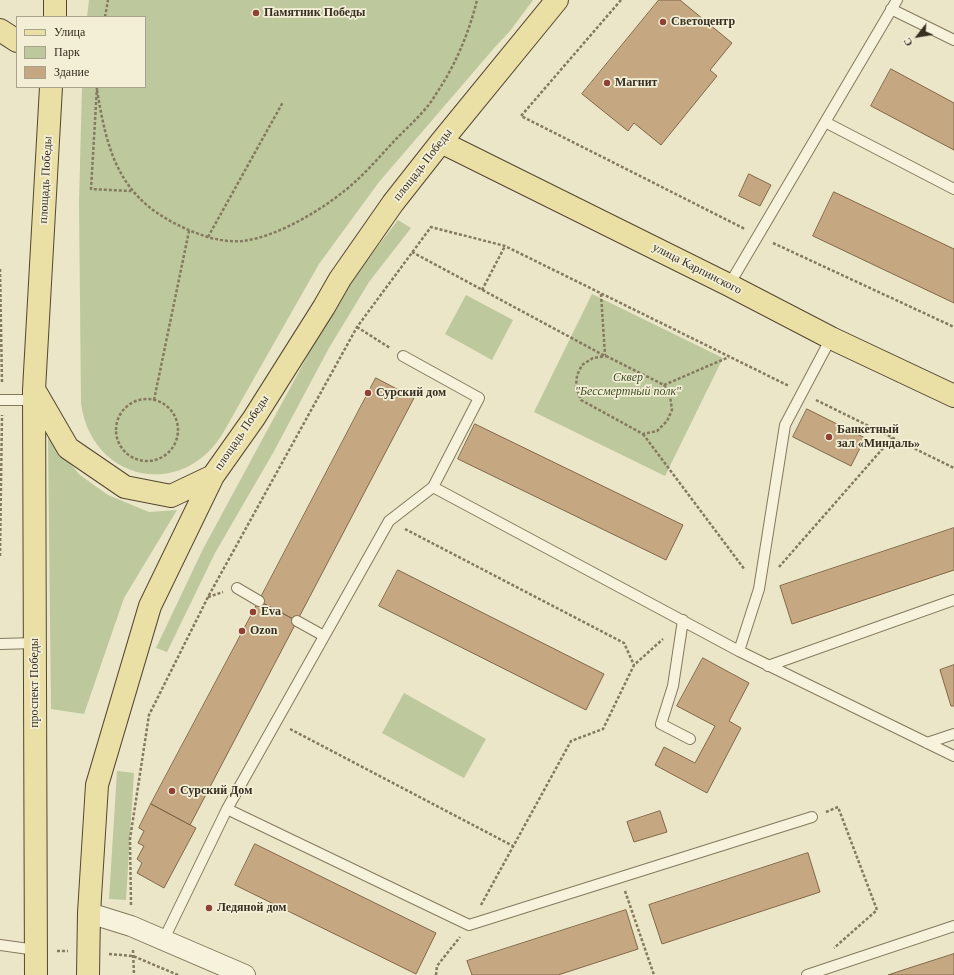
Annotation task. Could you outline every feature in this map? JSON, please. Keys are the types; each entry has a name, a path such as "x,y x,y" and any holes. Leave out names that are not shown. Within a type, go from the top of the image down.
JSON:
{"main road":[{"name":"площадь Победы","path":"49,91 34,395 68,448 125,487 171,496 213,476 254,418 340,279 393,203 441,142 558,0"},
{"path":"0,30 16,41"},
{"name":"улица Карпинского","path":"441,142 729,285 831,338 954,396"},
{"name":"проспект Победы","path":"34,395 36,975"},
{"path":"88,975 89,913 97,785 150,606 213,476"}],"street":[{"path":"89,913 131,926 164,939 244,975"}],"lane":[{"path":"729,285 894,4 954,40"},
{"path":"825,122 954,189"},
{"path":"739,651 759,589 785,425 831,338"},
{"path":"164,939 227,809 389,521 433,487 479,398 403,356"},
{"path":"0,400 34,395"},
{"path":"433,487 768,666 954,756"},
{"path":"237,588 259,601"},
{"path":"768,666 954,600"},
{"path":"683,620 673,686 661,724 690,739"},
{"path":"297,621 324,636"},
{"path":"0,644 35,643"},
{"path":"927,742 954,734"},
{"path":"227,809 469,926 812,817"},
{"path":"807,975 954,926"},
{"path":"0,945 36,950"}],"path":[{"path":"105,16 108,0"},
{"path":"97,88 104,131 110,151 123,178 143,203 155,212 190,231 208,237 228,241 243,241 262,237 278,231 320,208 344,192 358,180 416,119 436,95 451,68 463,42 477,0"},
{"path":"621,0 522,116 758,235 954,327"},
{"path":"97,88 91,189 132,191"},
{"path":"208,237 283,102"},
{"path":"154,400 190,231"},
{"path":"482,290 505,246"},
{"path":"412,252 606,356 664,385 670,396 672,410 667,421 657,430 642,434"},
{"path":"601,294 606,356"},
{"path":"357,327 403,356"},
{"path":"606,356 593,358 582,365 577,375 576,387 581,400 642,434 759,589 892,438"},
{"path":"664,385 729,357"},
{"path":"142,400 154,400 165,405 173,414 177,425 177,437 172,448 164,456 152,460 140,460 129,455 121,447 117,435 117,423 122,413 131,404 142,400"},
{"path":"389,521 624,642 634,665"},
{"path":"436,975 437,966 469,926 571,741 603,729 634,665 683,620"},
{"path":"276,722 513,846"},
{"path":"812,817 838,807 877,910 832,950"},
{"path":"620,878 654,975"},
{"path":"133,956 178,975"}],"green space":[{"path":"89,0 533,0 510,31 379,182 319,264 223,433 206,454 185,468 163,474 140,473 120,465 102,450 88,429 81,403 79,203 82,88 146,88 146,16 87,16"},
{"path":"398,220 411,228 369,282 329,348 273,453 215,553 167,652 156,648 203,549 315,342 355,276"},
{"name":"Сквер \"Бессмертный полк\"","path":"592,294 723,358 665,476 534,412"},
{"path":"466,295 513,320 492,360 445,334"},
{"path":"48,438 80,475 108,495 149,512 177,510 124,598 84,714 51,709"},
{"path":"404,693 486,739 464,778 382,733"},
{"path":"117,771 134,773 126,900 109,899"}],"building":[{"path":"659,0 680,0 732,43 710,70 717,76 661,145 634,123 628,131 582,94"},
{"path":"891,69 954,103 954,150 871,106"},
{"path":"749,174 771,185 760,206 739,196"},
{"path":"834,192 954,249 954,303 813,236"},
{"path":"376,378 414,398 297,621 259,601"},
{"name":"Банкетный зал «Миндаль»","path":"807,409 865,438 851,466 793,437"},
{"path":"475,424 683,525 666,560 458,459"},
{"path":"954,528 954,570 792,624 780,586"},
{"path":"398,570 604,674 586,710 379,606"},
{"path":"259,601 297,621 190,825 151,804"},
{"path":"703,658 749,683 729,721 741,728 707,793 655,765 664,747 695,763 715,726 677,706"},
{"path":"954,665 954,706 951,706 940,670"},
{"path":"151,804 196,828 164,888 137,873 142,863 137,859 144,846 138,843 144,831 139,828"},
{"path":"660,811 667,832 634,842 627,822"},
{"path":"255,844 436,933 416,974 235,885"},
{"path":"808,853 820,892 662,944 649,905"},
{"path":"626,910 638,949 558,975 472,975 467,961"},
{"path":"954,954 954,975 888,975 906,969"}],"place":[{"name":"Памятник Победы","path":"256,13"},
{"name":"Светоцентр","path":"663,22"},
{"name":"Магнит","path":"607,83"},
{"name":"Сурский дом","path":"368,393"},
{"name":"Банкетный зал «Миндаль»","path":"829,437"},
{"name":"Eva","path":"253,612"},
{"name":"Ozon","path":"242,631"},
{"name":"Сурский Дом","path":"172,791"},
{"name":"Ледяной дом","path":"209,908"}]}
